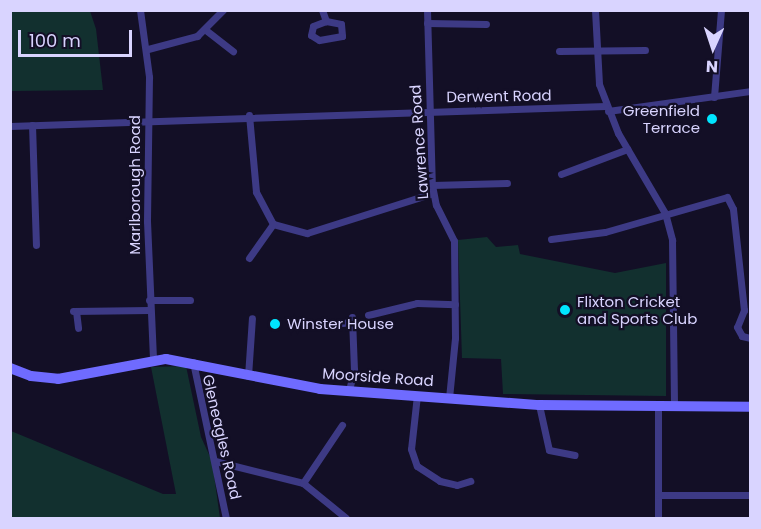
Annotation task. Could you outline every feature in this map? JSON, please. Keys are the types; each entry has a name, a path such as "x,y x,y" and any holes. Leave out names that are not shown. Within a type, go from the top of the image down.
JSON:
{"street":[{"name":"Marlborough Road","path":"140,10 147,49 148,300 153,359"},
{"path":"147,49 183,42 207,31 223,10"},
{"path":"322,10 326,21"},
{"name":"Lawrence Road","path":"427,10 428,111 432,185 433,193 452,230 455,304 449,398"},
{"path":"595,10 594,51 607,108 627,149 664,213 676,272 674,407"},
{"path":"714,97 721,10"},
{"path":"326,21 341,24 342,36 319,40 311,35 313,26 326,21"},
{"path":"427,23 486,24"},
{"path":"207,31 233,51"},
{"path":"559,51 645,50"},
{"name":"Derwent Road","path":"10,126 249,115 607,108 750,91"},
{"path":"249,115 256,192 273,224 308,232 433,193"},
{"path":"32,125 36,245"},
{"path":"561,174 627,149"},
{"path":"432,185 507,183"},
{"path":"551,238 586,236 727,197 733,209 741,282 747,312 737,327 742,336 750,338"},
{"path":"249,258 273,224"},
{"path":"741,282 750,280"},
{"path":"148,300 190,300"},
{"path":"368,315 417,303 455,304"},
{"path":"78,328 75,311 149,310"},
{"path":"248,376 252,318"},
{"path":"342,322 352,319 354,370 349,390"},
{"name":"Moorside Road","path":"10,368 31,376 58,379 153,359 193,362 248,376 349,390 539,405 750,407"},
{"name":"Gleneagles Road","path":"193,362 204,434 215,461 226,519"},
{"path":"417,395 411,449 417,466 440,481 457,485 470,481"},
{"path":"539,405 549,450 575,455"},
{"path":"658,407 658,519"},
{"path":"303,483 342,425"},
{"path":"215,461 303,483 346,519"},
{"path":"659,495 750,495"}],"green space":[{"path":"10,11 90,11 96,29 103,90 11,91"},
{"name":"Flixton Cricket and Sports Club","path":"487,237 496,247 518,245 520,254 615,273 666,263 666,396 503,394 501,359 462,358 458,240"},
{"path":"186,366 201,437 212,461 220,518 11,518 11,431 163,494 176,494 151,367"}],"place":[{"name":"Greenfield Terrace","path":"712,119"},
{"name":"Flixton Cricket and Sports Club","path":"565,310"},
{"name":"Winster House","path":"275,324"}]}
